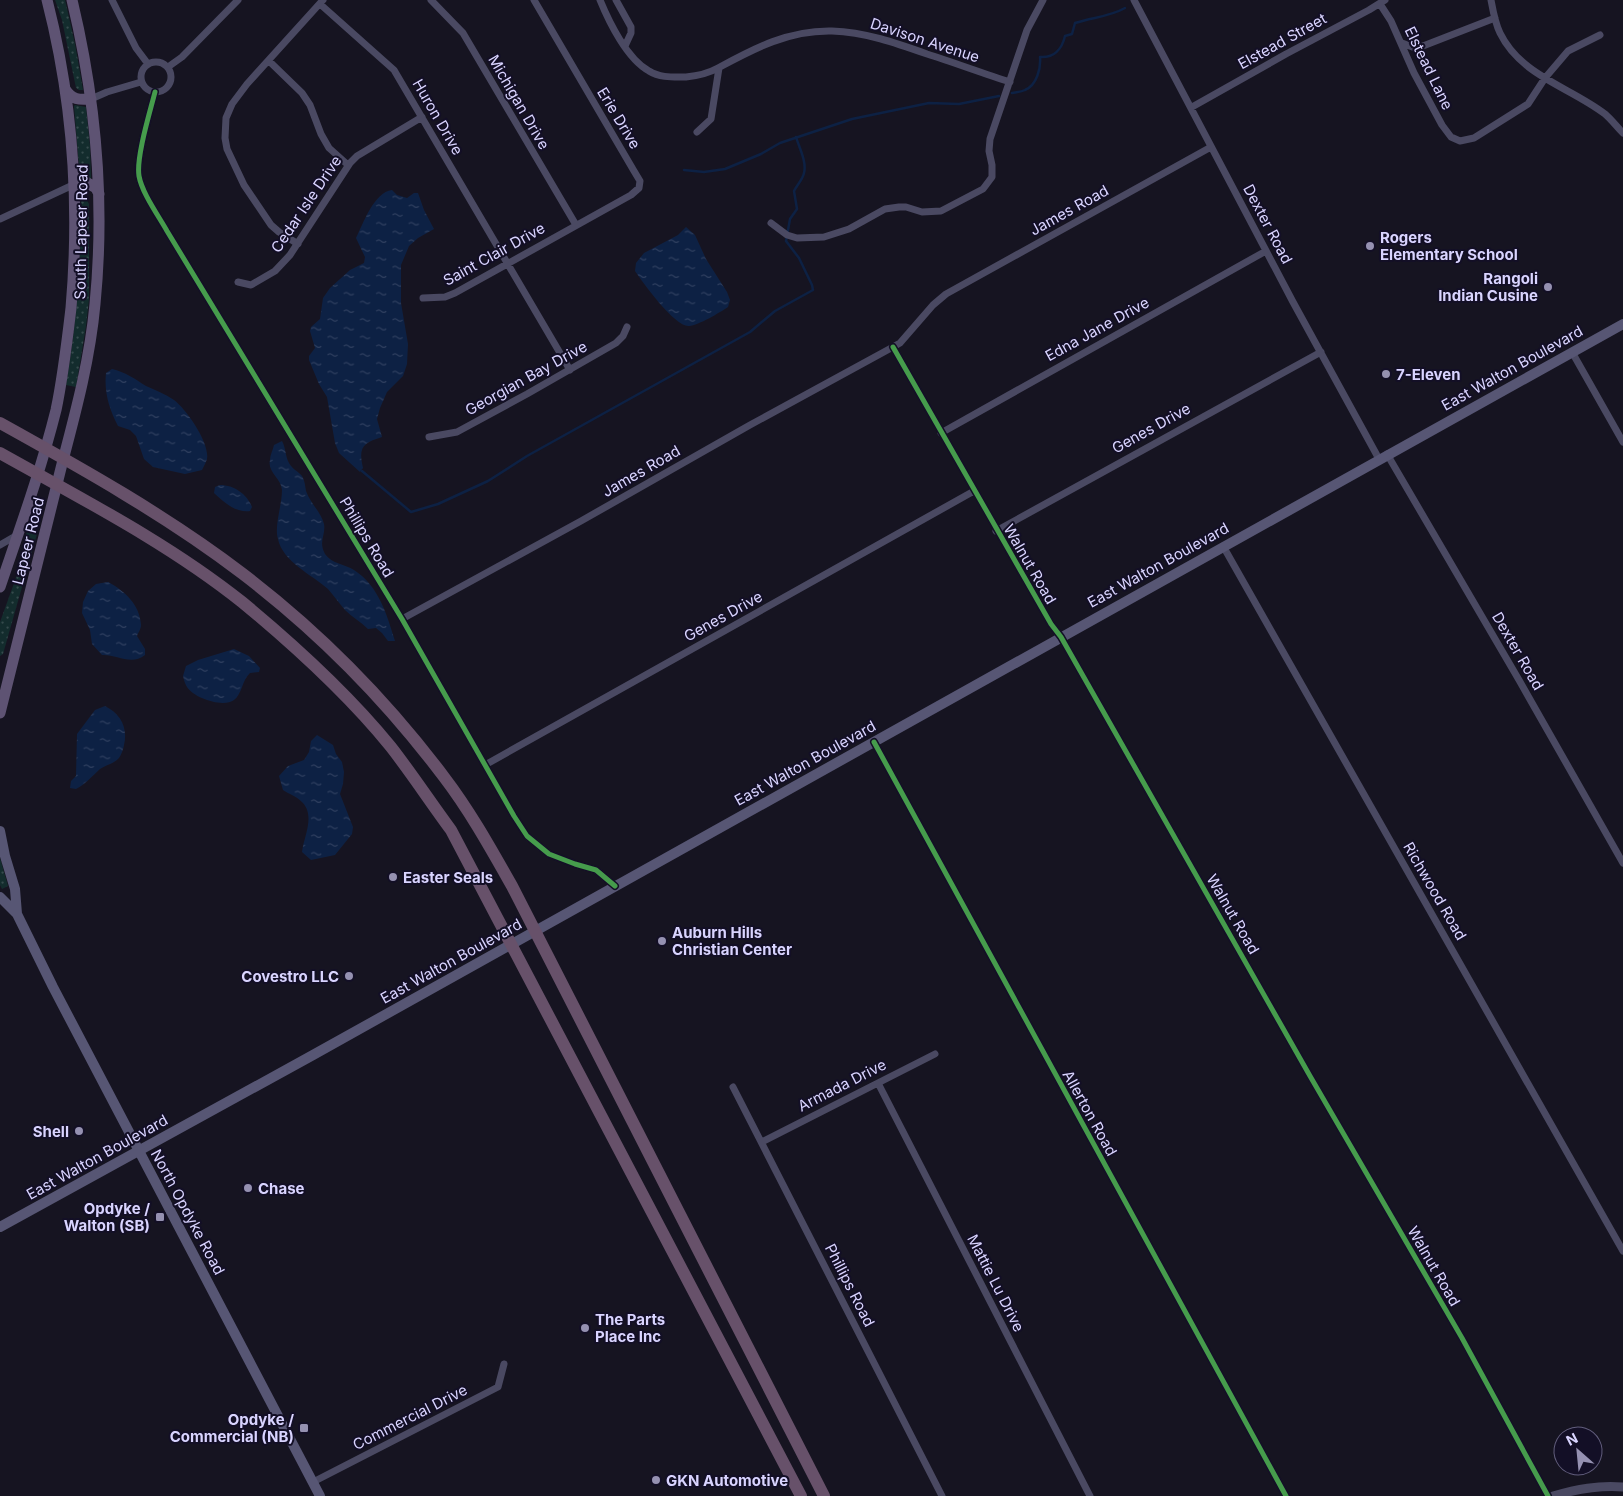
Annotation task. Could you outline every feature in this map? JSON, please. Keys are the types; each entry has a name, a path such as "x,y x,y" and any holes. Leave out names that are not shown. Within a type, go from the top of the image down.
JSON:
{"highway":[{"path":"0,423 137,502 243,574 326,644 360,678 444,778 483,836 512,886 824,1496"},
{"path":"0,453 159,545 241,602 306,658 354,706 390,746 451,830 801,1496"}],"main road":[{"name":"South Lapeer Road","path":"44,452 56,408 69,324 74,266 75,184 65,89 46,0"},
{"name":"South Lapeer Road","path":"62,464 78,404 92,332 98,262 99,194 96,140 85,60 72,0"},
{"path":"65,89 68,94 76,99 91,99"},
{"path":"75,184 86,182 96,188 99,194"},
{"name":"East Walton Boulevard","path":"0,1227 494,954 1383,456 1623,324"},
{"name":"Lapeer Road","path":"1,584 19,534 44,452"},
{"name":"Lapeer Road","path":"0,713 6,665 62,464"},
{"name":"North Opdyke Road","path":"0,830 5,856 15,889 17,914"},
{"name":"North Opdyke Road","path":"0,897 17,914 320,1496"}],"street":[{"path":"112,0 136,48 148,64"},
{"path":"168,67 182,57 238,0"},
{"name":"Michigan Drive","path":"431,0 463,32 576,225"},
{"name":"Erie Drive","path":"534,0 640,181 639,188 631,195 576,225"},
{"name":"Davison Avenue","path":"600,0 612,25 639,64 649,72 662,76 694,76 719,68 748,51 786,36 809,31 833,31 884,39 1010,82"},
{"path":"616,0 631,27 631,32 625,46"},
{"path":"771,223 787,235 797,238 824,237 849,229 885,209 906,207 922,212 934,212 949,207 978,192 992,177 989,151 990,139 1027,30 1043,0"},
{"name":"Dexter Road","path":"1134,0 1320,352 1524,688 1623,863"},
{"path":"1491,0 1500,32 1508,46 1524,63 1545,78 1605,114 1623,133"},
{"path":"298,244 279,232 259,210 235,170 225,138 226,118 232,104 322,2"},
{"name":"Huron Drive","path":"322,2 394,70 570,370"},
{"name":"Elstead Street","path":"1192,107 1383,2"},
{"name":"Elstead Lane","path":"1383,2 1414,73 1442,124 1451,136 1457,140 1474,138 1528,104 1545,78"},
{"path":"1402,43 1415,48 1423,46 1495,18"},
{"path":"1545,78 1568,52 1600,36"},
{"path":"155,61 163,63 168,67 171,76 169,85 162,91 154,92 147,89 141,82 140,76 148,64 155,61"},
{"path":"269,61 302,94 310,105 321,134 329,148 348,165"},
{"path":"697,132 711,119 719,68"},
{"path":"91,99 141,82"},
{"name":"Phillips Road","path":"154,92 139,162 139,175 167,231 402,618 527,836 549,854 596,870 615,886"},
{"name":"Cedar Isle Drive","path":"238,282 251,285 284,263 348,165 357,156 422,117"},
{"name":"James Road","path":"402,618 581,522 750,425 900,343 941,298 970,280 1212,147"},
{"path":"0,219 75,184"},
{"name":"Saint Clair Drive","path":"423,298 445,297 576,225"},
{"name":"Edna Jane Drive","path":"941,433 1266,250"},
{"name":"Georgian Bay Drive","path":"429,437 457,432 570,370 616,343 623,336 627,327"},
{"name":"Walnut Road","path":"893,347 996,531 1051,624 1061,637 1292,1044 1462,1338 1548,1496"},
{"name":"Genes Drive","path":"996,531 1320,352"},
{"path":"1572,352 1623,442"},
{"name":"Genes Drive","path":"485,765 974,491"},
{"path":"0,545 19,534"},
{"name":"Richwood Road","path":"1223,546 1623,1251"},
{"name":"Allerton Road","path":"874,742 1286,1496"},
{"name":"Armada Drive","path":"762,1142 934,1054"},
{"name":"Mattie Lu Drive","path":"878,1082 1090,1496"},
{"name":"Phillips Road","path":"733,1087 942,1496"},
{"name":"Commercial Drive","path":"313,1482 498,1388 504,1364"},
{"path":"1553,1496 1592,1487 1623,1487"}],"green space":[{"path":"55,0 65,0 83,90 76,88 62,20"},
{"path":"75,105 86,107 91,179 80,178"},
{"path":"81,195 85,197 89,204 89,299 76,387 66,385 78,290"},
{"path":"27,531 37,534 3,654 0,656 0,622 17,575"},
{"path":"0,858 8,886 2,889 0,885"}],"water":[{"path":"392,190 397,195 407,198 414,193 418,193 434,229 418,238 409,246 401,265 401,303 408,344 407,364 403,376 387,392 380,408 377,419 382,437 370,441 364,447 361,455 363,468 360,472 339,453 335,443 327,397 319,384 309,360 309,356 315,348 310,331 311,327 320,319 323,298 330,288 350,270 364,263 365,257 356,238 375,202 380,196"},
{"path":"686,227 695,235 706,259 730,300 728,307 703,321 689,326 676,320 668,312 635,271 636,263 644,253 678,235"},
{"path":"112,369 126,374 179,404 196,427 205,444 207,459 202,470 185,474 153,467 144,459 136,436 130,430 118,426 112,413 107,394 106,373"},
{"path":"282,441 289,463 302,476 306,491 323,520 322,545 325,554 331,560 354,570 370,584 381,602 395,641 388,641 376,628 368,629 351,615 328,589 298,567 281,547 277,528 282,490 270,468 270,456 274,445"},
{"path":"225,485 243,494 250,502 252,507 250,511 235,509 222,500 214,493 215,487"},
{"path":"108,582 126,594 138,611 141,625 137,636 145,649 145,655 140,658 129,660 102,655 92,644 90,630 82,613 83,602 88,591 96,584"},
{"path":"234,649 249,656 260,668 259,672 250,673 247,676 239,694 234,700 223,703 209,701 196,695 186,686 183,676 186,666 198,660"},
{"path":"105,706 119,717 124,727 125,739 122,753 116,761 100,769 80,787 76,789 70,788 71,781 76,776 77,734 95,710"},
{"path":"317,735 333,745 336,754 342,762 344,772 340,794 353,827 352,834 335,855 311,860 302,852 308,827 306,808 299,799 283,790 279,776 288,766 304,760 309,752 311,741"}],"waterway":[{"path":"1012,93 1023,91 1033,84 1039,71 1040,57 1049,56 1057,52 1065,36 1072,34 1075,23 1107,15 1125,8"},
{"path":"684,170 704,172 725,169 761,154 780,143 852,119 929,103 959,104 999,96"},
{"path":"362,471 411,512 438,504 488,481 527,456 750,332 775,311 813,290 799,258 786,241 790,219 797,209 794,191 805,169 804,159 796,137"}],"cycle path":[{"path":"155,92 144,134 139,168 143,190 151,204 402,619 527,836 549,854 596,870 615,886"},
{"path":"893,347 1462,1338 1548,1496"},
{"path":"874,742 1286,1496"}],"place":[{"name":"Rogers Elementary School","path":"1370,246"},
{"name":"Rangoli Indian Cusine","path":"1548,287"},
{"name":"7-Eleven","path":"1386,374"},
{"name":"Easter Seals","path":"393,877"},
{"name":"Auburn Hills Christian Center","path":"662,941"},
{"name":"Covestro LLC","path":"349,976"},
{"name":"Shell","path":"79,1131"},
{"name":"Chase","path":"248,1188"},
{"name":"Opdyke / Walton (SB)","path":"160,1217"},
{"name":"The Parts Place Inc","path":"585,1328"},
{"name":"Opdyke / Commercial (NB)","path":"304,1428"},
{"name":"GKN Automotive","path":"656,1480"}]}
